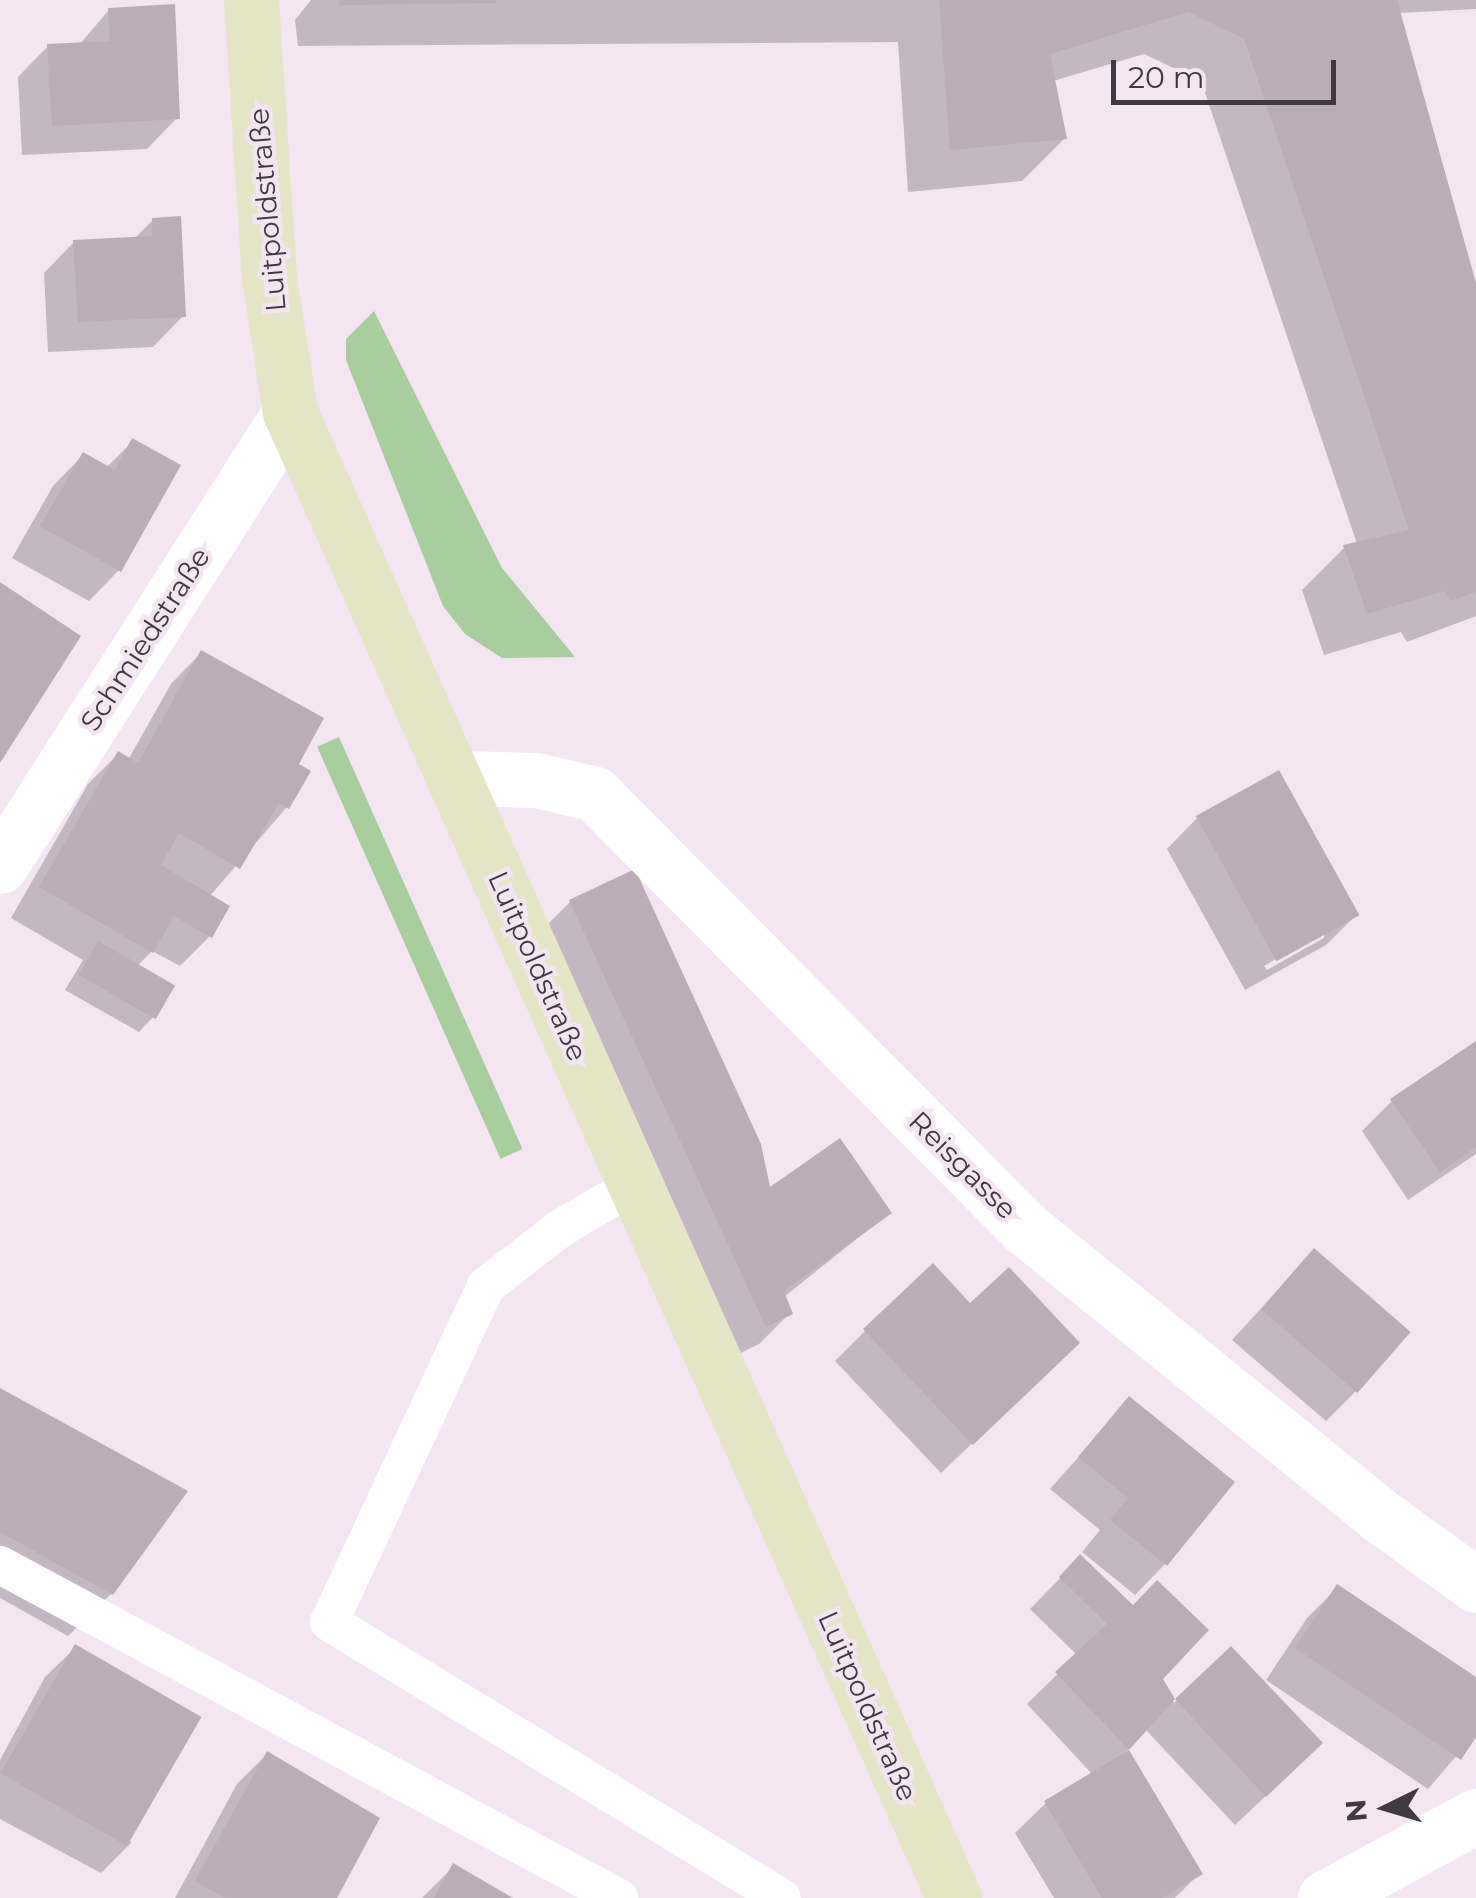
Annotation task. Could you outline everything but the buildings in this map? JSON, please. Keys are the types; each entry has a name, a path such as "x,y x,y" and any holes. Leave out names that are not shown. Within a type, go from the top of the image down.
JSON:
{"main road":[{"name":"Luitpoldstraße","path":"251,0 269,277 290,412 954,1898"}],"street":[{"name":"Schmiedstraße","path":"0,866 290,412"},
{"name":"Reisgasse","path":"456,778 536,780 595,794 1026,1228 1386,1520 1476,1585"},
{"path":"1325,1898 1476,1816"}],"lane":[{"path":"634,1185 561,1228 486,1286 329,1622 782,1898"},
{"path":"0,1565 620,1898"}],"green space":[{"path":"374,311 502,568 575,657 502,658 465,634 443,606 346,360 346,339"},
{"path":"339,737 522,1149 501,1159 317,747"}]}
